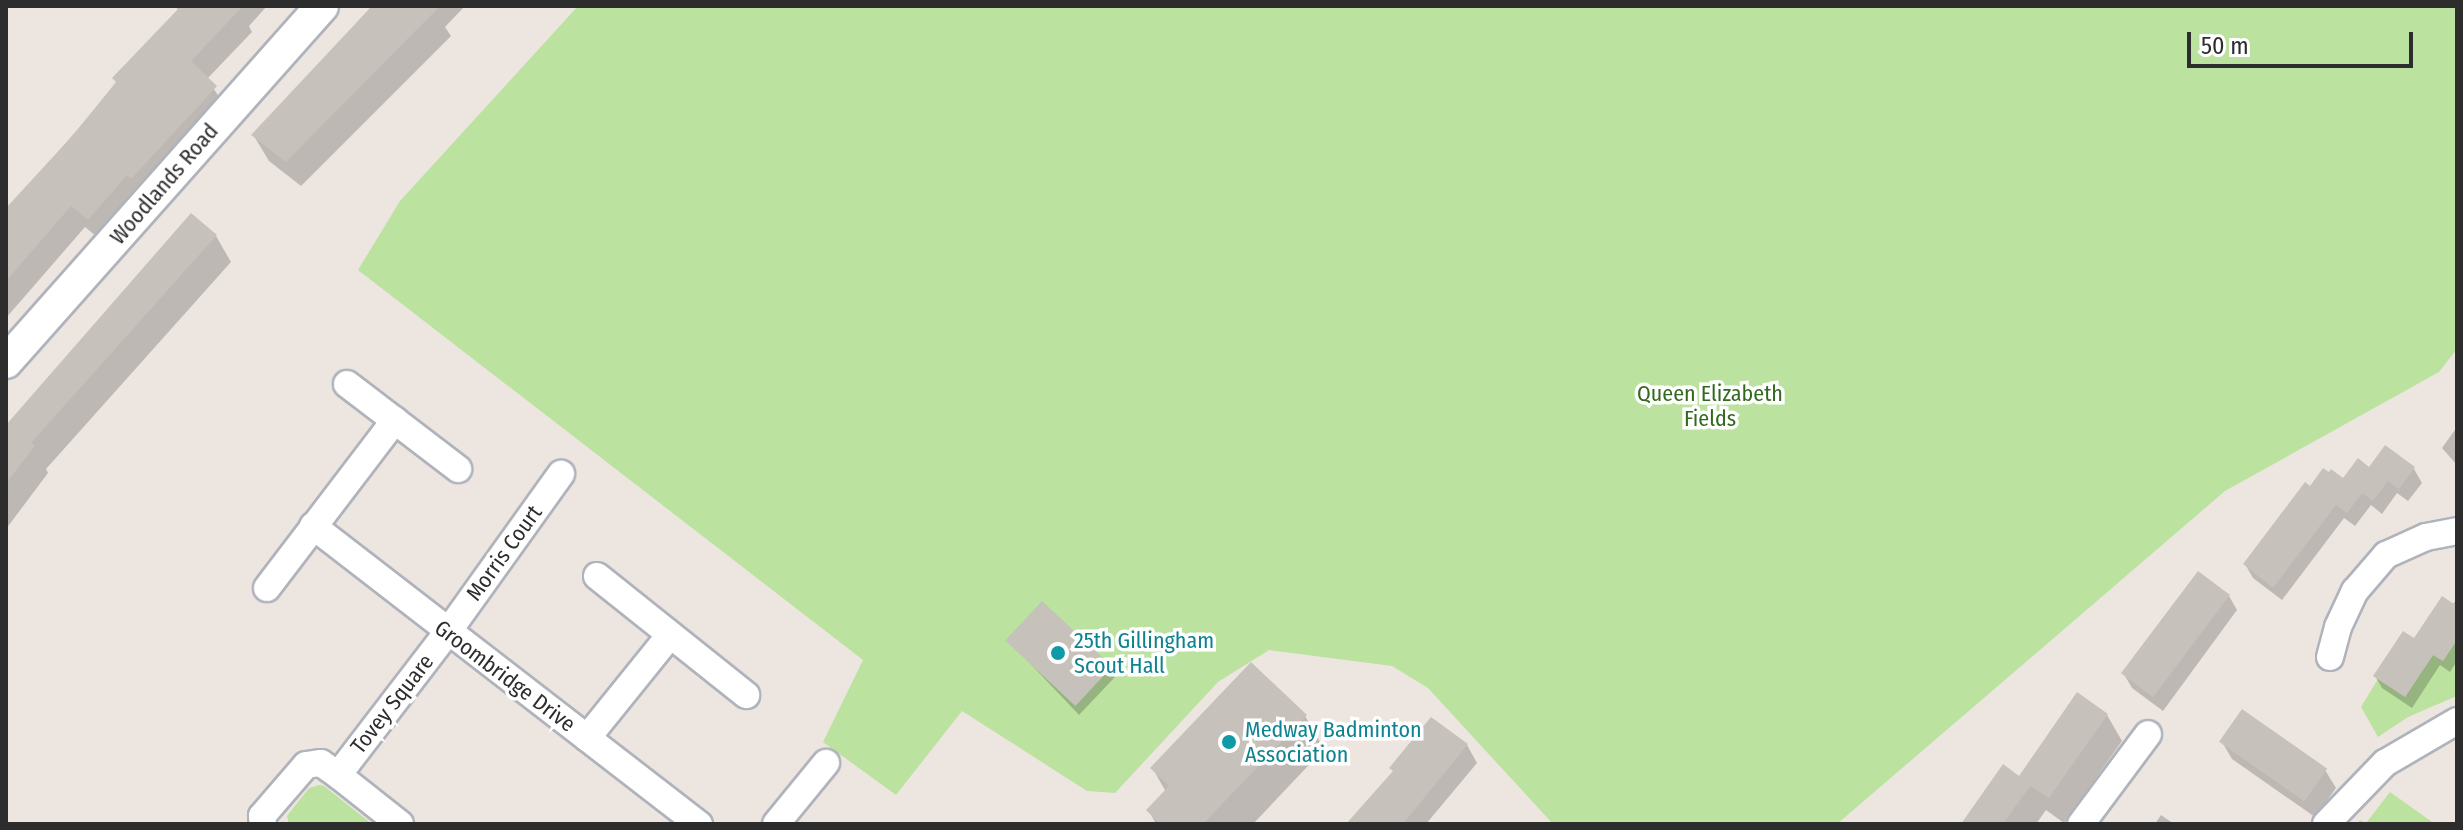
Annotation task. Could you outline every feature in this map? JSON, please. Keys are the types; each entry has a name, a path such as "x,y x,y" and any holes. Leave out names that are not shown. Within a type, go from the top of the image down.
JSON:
{"street":[{"name":"Woodlands Road","path":"6,362 322,6"},
{"path":"347,384 458,469"},
{"path":"267,588 395,420"},
{"name":"Morris Court","path":"447,633 561,474"},
{"name":"Groombridge Drive","path":"313,526 447,633 699,824"},
{"path":"2330,657 2338,627 2355,591 2386,555 2426,537 2457,531"},
{"path":"597,576 746,695"},
{"name":"Tovey Square","path":"338,775 447,633"},
{"path":"587,738 670,635"},
{"path":"2326,824 2385,763 2457,721"},
{"path":"2081,824 2148,734"},
{"name":"Tovey Square","path":"263,824 262,816 306,765 321,763 400,824"},
{"path":"776,824 826,763"}],"green space":[{"name":"Queen Elizabeth Fields","path":"578,6 2457,6 2457,349 2439,372 2225,491 1837,824 1553,824 1428,688 1392,666 1269,650 1218,682 1115,793 1087,791 962,711 896,795 823,742 863,660 358,270 400,201"},
{"path":"2457,640 2457,696 2408,717 2378,737 2361,707 2378,679 2405,697 2433,655 2443,661"},
{"path":"319,785 372,824 289,824 287,816 309,788"},
{"path":"2390,792 2435,824 2357,824 2360,820 2366,823"}],"building":[{"path":"181,6 243,6 191,61 217,86 131,179 127,175 88,220 71,206 6,281 6,208 74,134 116,82 112,78"},
{"path":"372,6 440,6 286,162 251,135"},
{"path":"191,213 217,235 31,443 35,446 6,483 6,425"},
{"path":"2385,445 2415,467 2399,489 2388,481 2373,501 2362,493 2347,513 2336,505 2273,588 2243,564 2305,482 2310,486 2323,468 2329,472 2331,469 2343,478 2358,458 2369,467"},
{"path":"2198,571 2230,595 2153,697 2121,673"},
{"path":"2442,596 2457,606 2457,640 2443,661 2433,655 2405,697 2373,676 2403,631 2414,638"},
{"name":"25th Gillingham Scout Hall","path":"1042,601 1112,666 1075,706 1005,640"},
{"name":"Medway Badminton Association","path":"1251,662 1307,715 1203,824 1160,824 1146,810 1169,786 1150,768"},
{"path":"2077,692 2108,714 2049,798 2030,786 2003,824 1961,824 2003,764 2019,776"},
{"path":"2242,709 2327,769 2304,801 2219,742"},
{"path":"1431,717 1468,744 1403,824 1346,824 1393,771 1389,768"}],"place":[{"name":"25th Gillingham Scout Hall","path":"1058,653"},
{"name":"Medway Badminton Association","path":"1229,742"}]}
